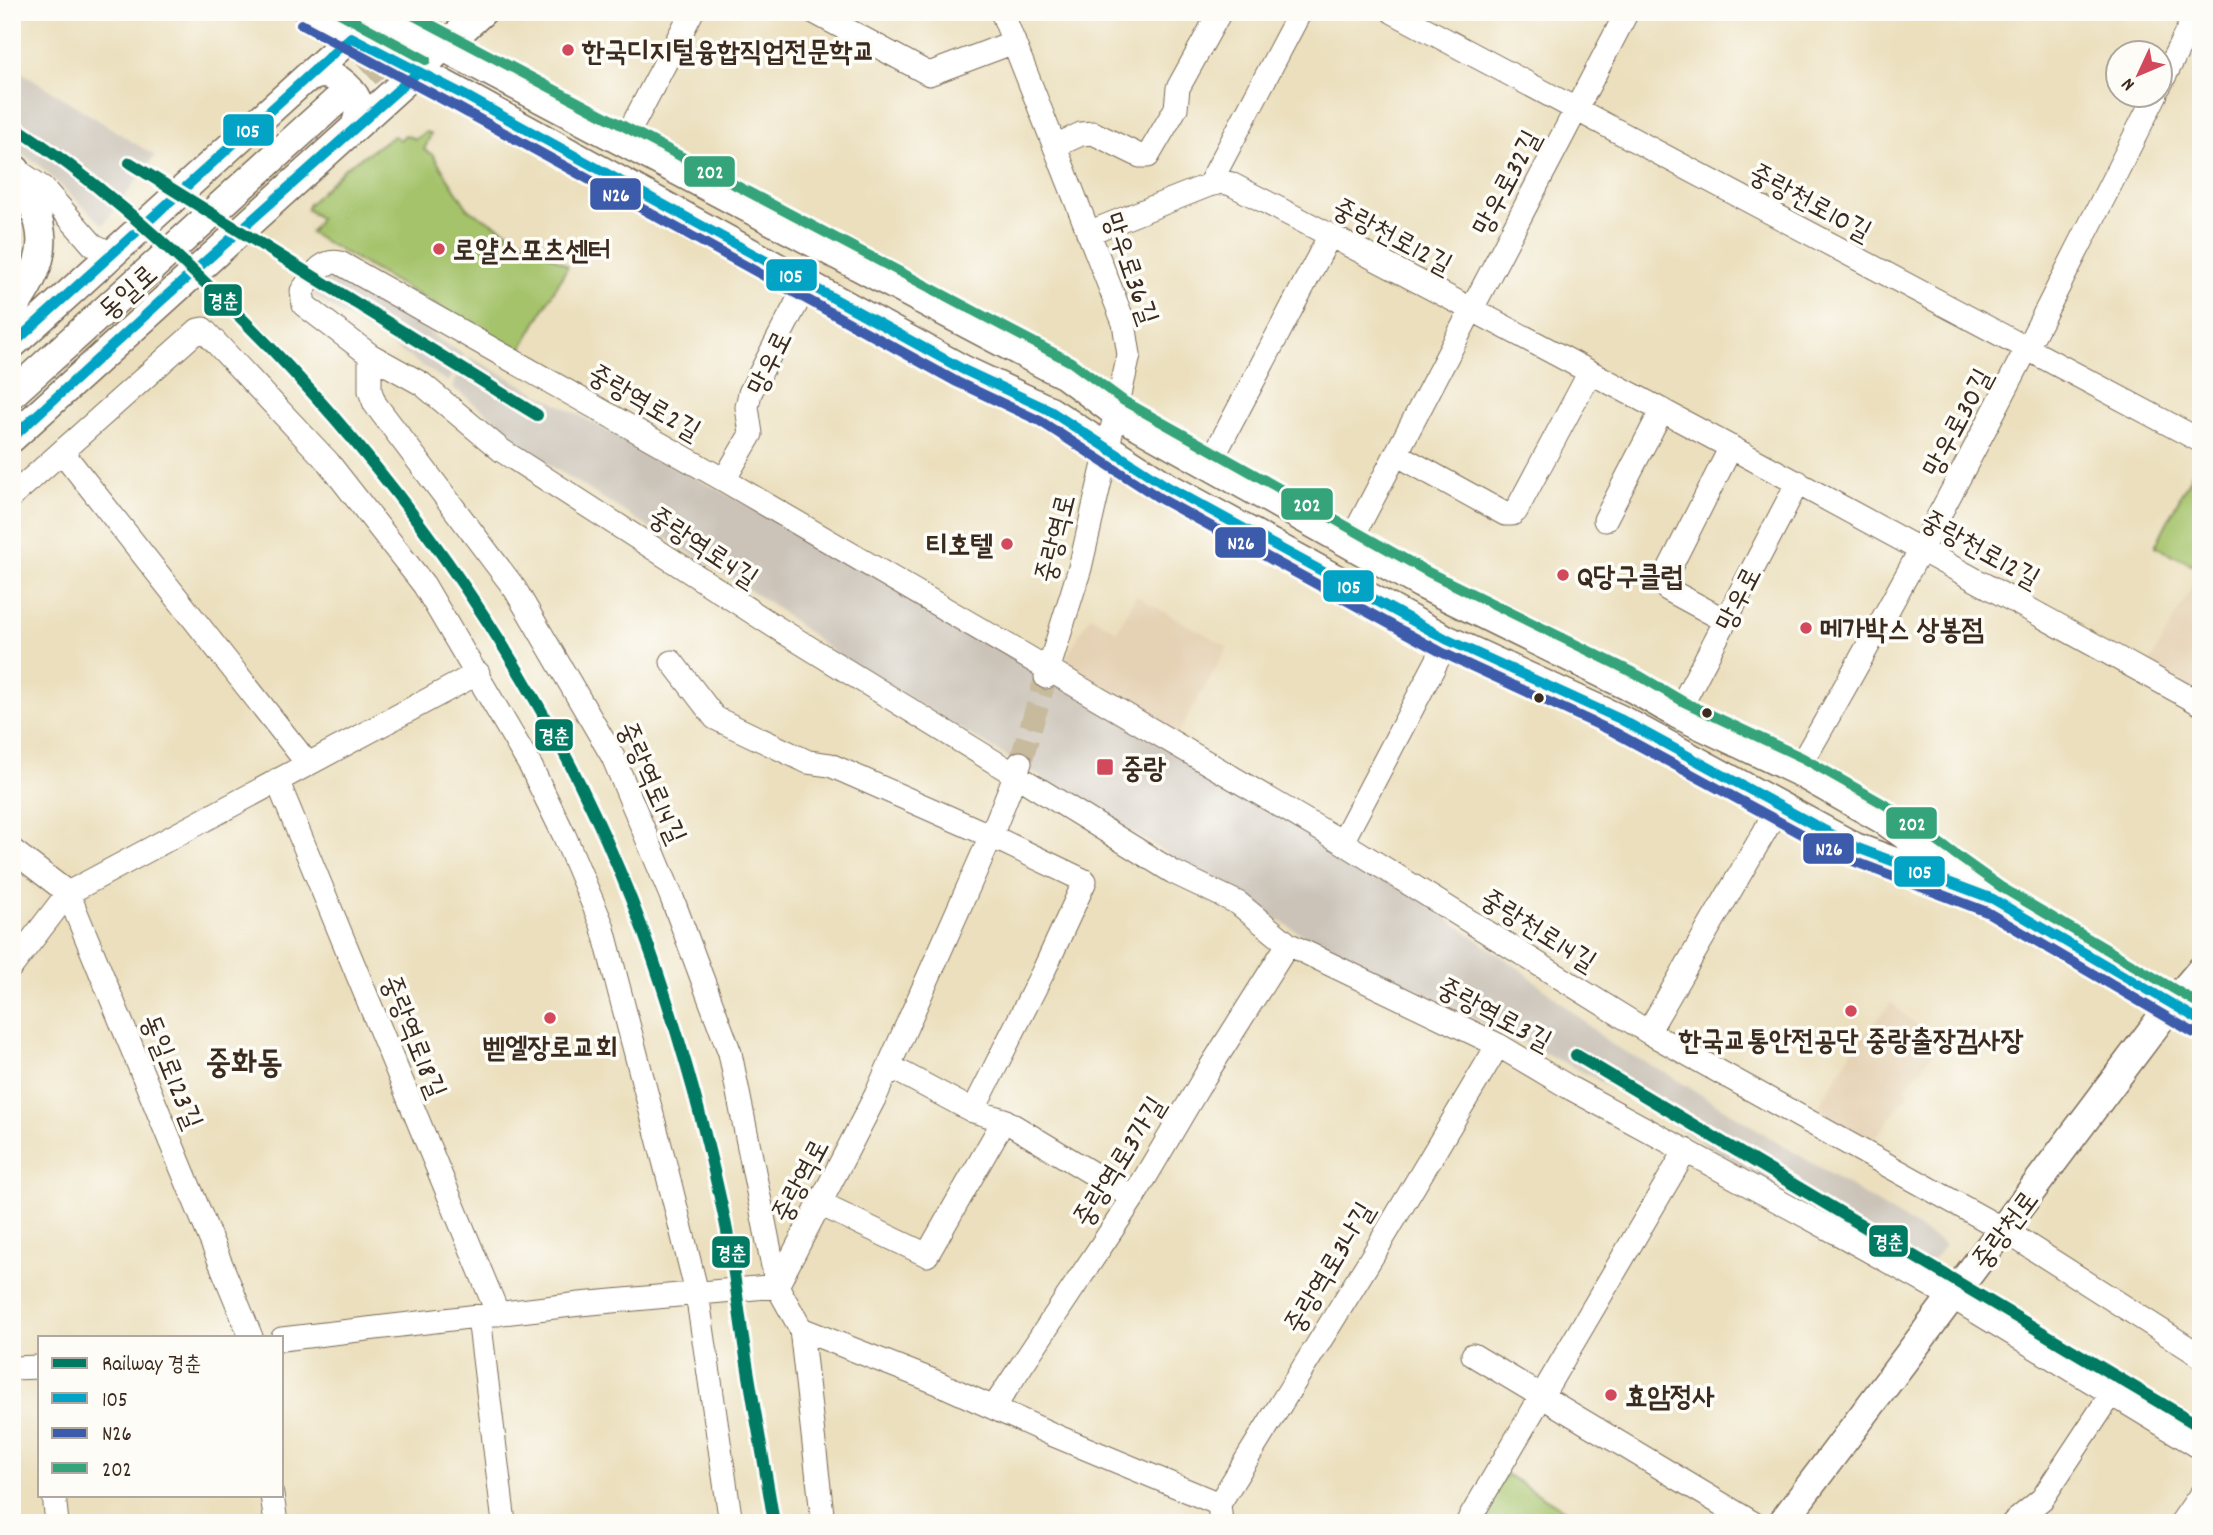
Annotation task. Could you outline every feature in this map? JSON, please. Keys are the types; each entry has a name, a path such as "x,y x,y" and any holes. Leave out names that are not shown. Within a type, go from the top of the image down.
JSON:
{"main road":[{"path":"308,12 964,370 1047,409 1168,487 1448,640 1620,719 1855,847 1993,899"},
{"path":"12,345 377,12 1057,371 1116,413 1421,584 1677,714 1797,771 1882,819 1993,899 2201,1021"},
{"path":"12,438 444,49 472,13"},
{"path":"306,79 318,74 330,75 351,92 360,110 355,127"},
{"name":"동일로","path":"12,394 335,102"},
{"path":"12,311 27,289 40,260 43,245 42,227 33,202 14,169"},
{"name":"중랑천로","path":"1784,1522 2171,1005 2201,970"}],"street":[{"path":"623,143 692,12"},
{"path":"814,12 929,74 1013,42"},
{"name":"망우로36길","path":"1002,12 1124,323 1129,355 1116,413"},
{"path":"1055,146 1081,134 1093,133 1140,156 1148,156 1176,108 1178,88 1220,12"},
{"path":"1209,185 1300,12"},
{"name":"중랑천로10길","path":"1393,12 1578,108 2027,351 2201,441"},
{"name":"망우로32길","path":"1349,544 1627,12"},
{"path":"2174,56 2192,17"},
{"name":"망우로30길","path":"1797,771 1922,549 2027,351 2149,108"},
{"path":"14,169 43,188 93,245 112,254"},
{"name":"중랑천로12길","path":"1088,233 1209,185 1231,184 1798,482 2201,704"},
{"path":"1209,464 1330,235"},
{"name":"중랑역로2길","path":"370,355 304,305 302,291 323,265 334,261 340,263 724,480 1047,673"},
{"name":"망우로","path":"724,480 751,434 747,407 750,393 807,284"},
{"path":"12,496 198,330 203,329 335,471 424,585 531,767 564,835 602,925 696,1293 731,1523"},
{"name":"중랑역로4길","path":"370,355 414,378 501,450 763,619 1018,768"},
{"name":"중랑역로14길","path":"370,355 370,391 375,404 515,589 613,757 671,898 730,1053 777,1286 801,1329"},
{"path":"1396,454 1505,514 1514,513 1590,372"},
{"path":"1605,520 1662,410"},
{"name":"중랑역로","path":"1047,673 1080,568 1116,413"},
{"path":"1726,621 1667,589 1663,581 1731,447"},
{"path":"63,453 307,763"},
{"name":"망우로","path":"1677,714 1798,482"},
{"path":"1342,842 1448,640"},
{"path":"672,662 715,718 808,762 830,765 1085,881 1044,970 973,1111"},
{"path":"12,966 68,893 478,673"},
{"name":"중랑천로14길","path":"1047,673 1342,842 1648,1032 2004,1230 2201,1356"},
{"name":"중랑역로","path":"777,1286 889,1066 991,836 1018,768"},
{"name":"중랑역로3길","path":"1018,768 1172,872 1238,903 1288,944 1498,1045 1572,1089 1952,1297 2201,1448"},
{"name":"중랑역로18길","path":"277,780 488,1315 504,1523"},
{"path":"1648,1032 1778,804"},
{"path":"12,850 68,893"},
{"name":"동일로123길","path":"68,893 251,1336"},
{"name":"중랑역로3가길","path":"994,1407 1133,1198 1288,944"},
{"name":"중랑역로3나길","path":"1220,1513 1498,1045"},
{"path":"889,1066 973,1111 1003,1120 1133,1198"},
{"path":"820,1204 927,1255 1003,1120"},
{"path":"1467,1523 1686,1150"},
{"path":"284,1339 777,1286"},
{"path":"823,1523 801,1329 994,1407 1220,1513"},
{"path":"1473,1355 1754,1523"},
{"path":"12,1368 38,1372"},
{"path":"2013,1523 2042,1499 2112,1393"},
{"path":"2181,1523 2201,1494"},
{"path":"54,1496 57,1523"},
{"path":"272,1496 275,1523"}],"shaded area":[{"path":"12,66 155,156 103,225 37,163 12,149"},
{"path":"333,271 466,356 448,382 312,295"},
{"path":"470,357 878,575 1416,897 1524,972 1612,1045 1664,1072 1945,1245 1922,1274 1591,1076 1416,989 1365,972 833,652 773,605 502,435 505,426 452,387"},
{"path":"2199,574 2201,575 2201,700 2146,670"},
{"path":"1136,596 1228,647 1175,738 1059,670 1090,616 1117,631"},
{"path":"1891,1003 1940,1045 1905,1087 1909,1092 1867,1150 1812,1119 1853,1049"}],"green space":[{"name":"로얄스포츠센터","path":"426,132 431,134 424,150 433,155 468,209 568,266 519,353 310,233 320,219 307,209 308,205 346,167 394,136 400,140 405,135 415,139"},
{"path":"2201,459 2201,569 2155,546"},
{"path":"1506,1474 1585,1523 1476,1523"}],"tunnel":[{"path":"335,102 435,12"},
{"path":"1021,760 1046,677"}],"rail line":[{"name":"경춘","path":"12,125 70,165 151,232 228,305 299,378 366,455 429,536 487,620 540,708 587,799 628,893 663,989 689,1075 728,1237 774,1523"},
{"name":"경춘","path":"130,163 537,415"},
{"name":"경춘","path":"1576,1055 2201,1427"}],"transit line":[{"name":"202","path":"338,12 426,60"},
{"name":"202","path":"407,12 1071,362 1124,401 1428,572 1640,676 1684,702 1803,758 1889,807 2001,887 2201,1005"},
{"name":"N26","path":"301,24 957,382 1040,421 1161,499 1441,652 1614,732 1848,859 1987,912 2194,1033"},
{"name":"105","path":"12,345 351,37 466,96 964,370 1047,409 1168,487 1448,640 1620,719 1855,847 1993,899 2201,1021"},
{"name":"105","path":"12,438 163,299 418,72"}],"place":[{"name":"한국디지털융합직업전문학교","path":"568,50"},
{"name":"로얄스포츠센터","path":"439,249"},
{"name":"티호텔","path":"1007,544"},
{"name":"Q당구클럽","path":"1563,575"},
{"name":"메가박스 상봉점","path":"1806,628"},
{"name":"중랑","path":"1105,767"},
{"name":"한국교통안전공단 중랑출장검사장","path":"1851,1011"},
{"name":"벧엘장로교회","path":"550,1018"},
{"name":"효암정사","path":"1611,1395"}],"district":[{"name":"중화동","path":"244,1061"}]}
